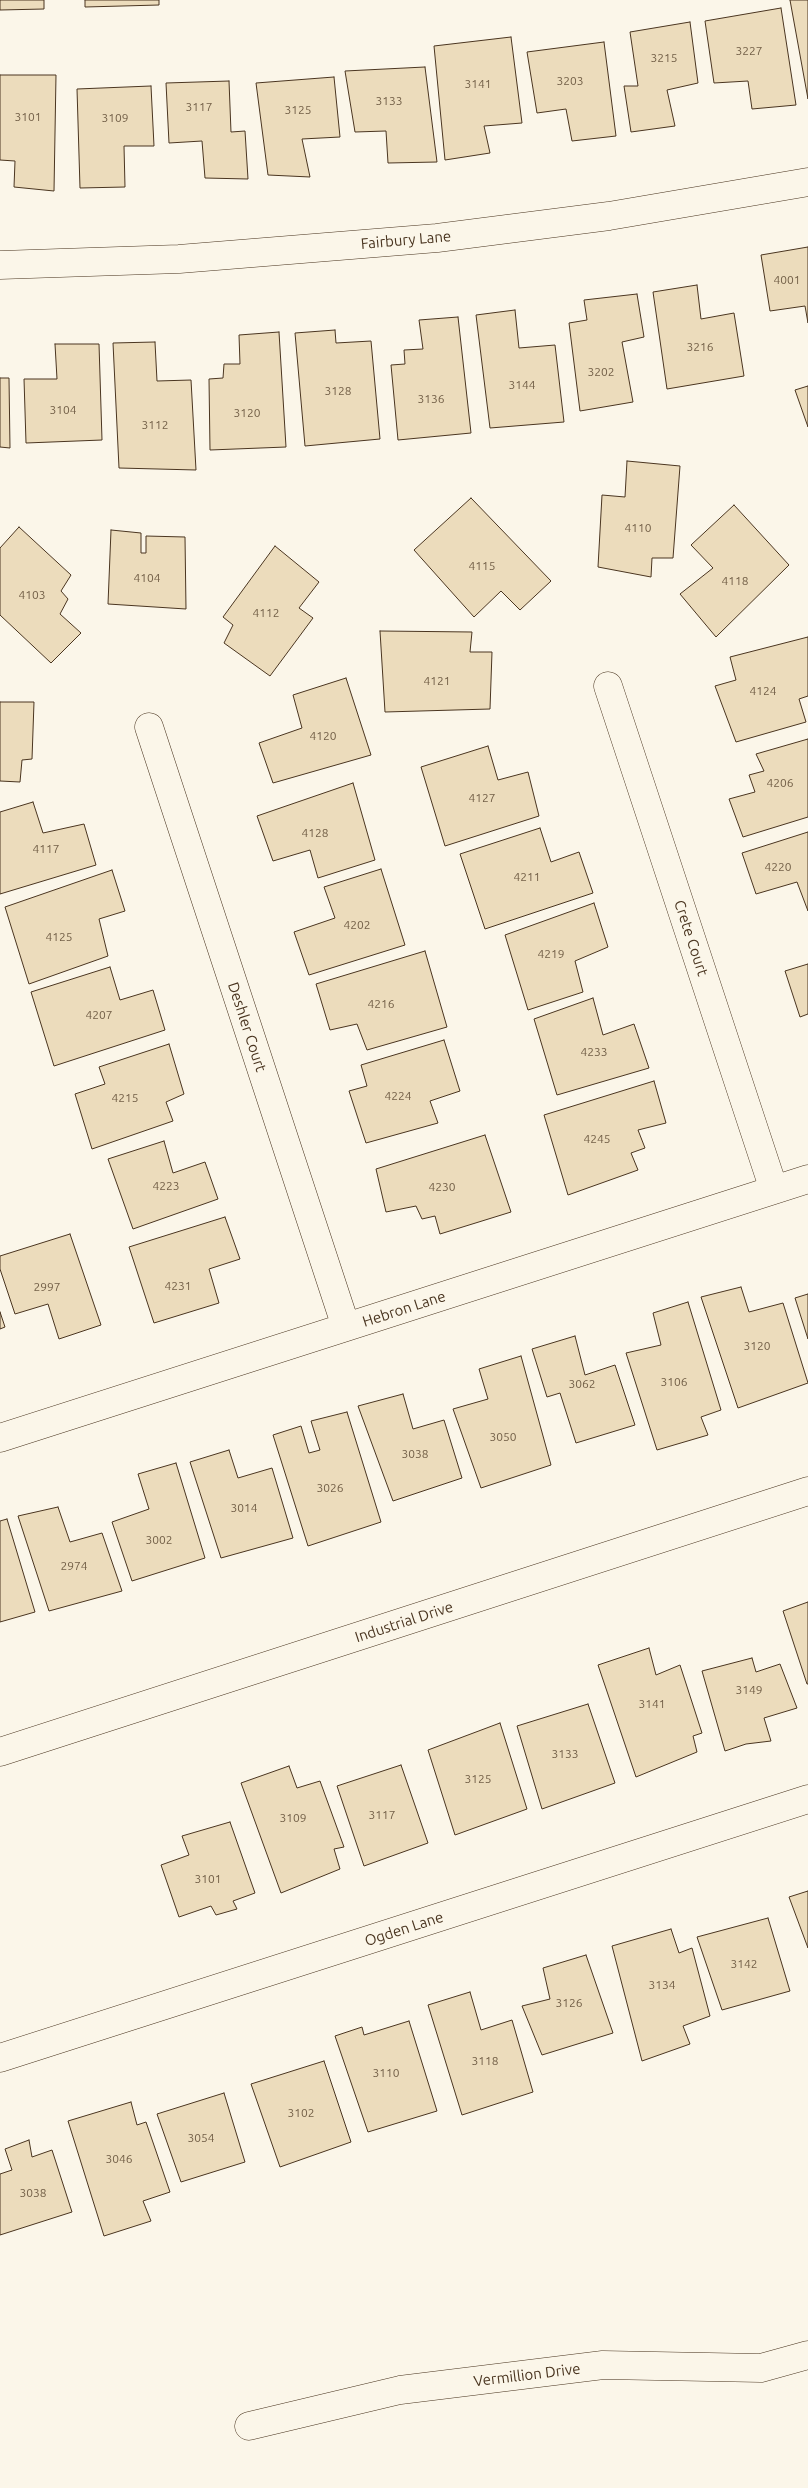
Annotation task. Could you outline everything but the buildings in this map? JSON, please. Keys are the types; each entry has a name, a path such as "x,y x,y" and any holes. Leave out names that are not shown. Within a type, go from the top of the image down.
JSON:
{"street":[{"name":"Fairbury Lane","path":"0,264 179,259 437,238 609,216 808,182"},
{"name":"Crete Court","path":"608,686 774,1190"},
{"name":"Deshler Court","path":"149,727 346,1327"},
{"name":"Hebron Lane","path":"0,1438 808,1179"},
{"name":"Industrial Drive","path":"0,1752 808,1491"},
{"name":"Ogden Lane","path":"0,2058 808,1799"},
{"name":"Vermillion Drive","path":"249,2426 410,2389 603,2365 762,2368 808,2355"}]}
